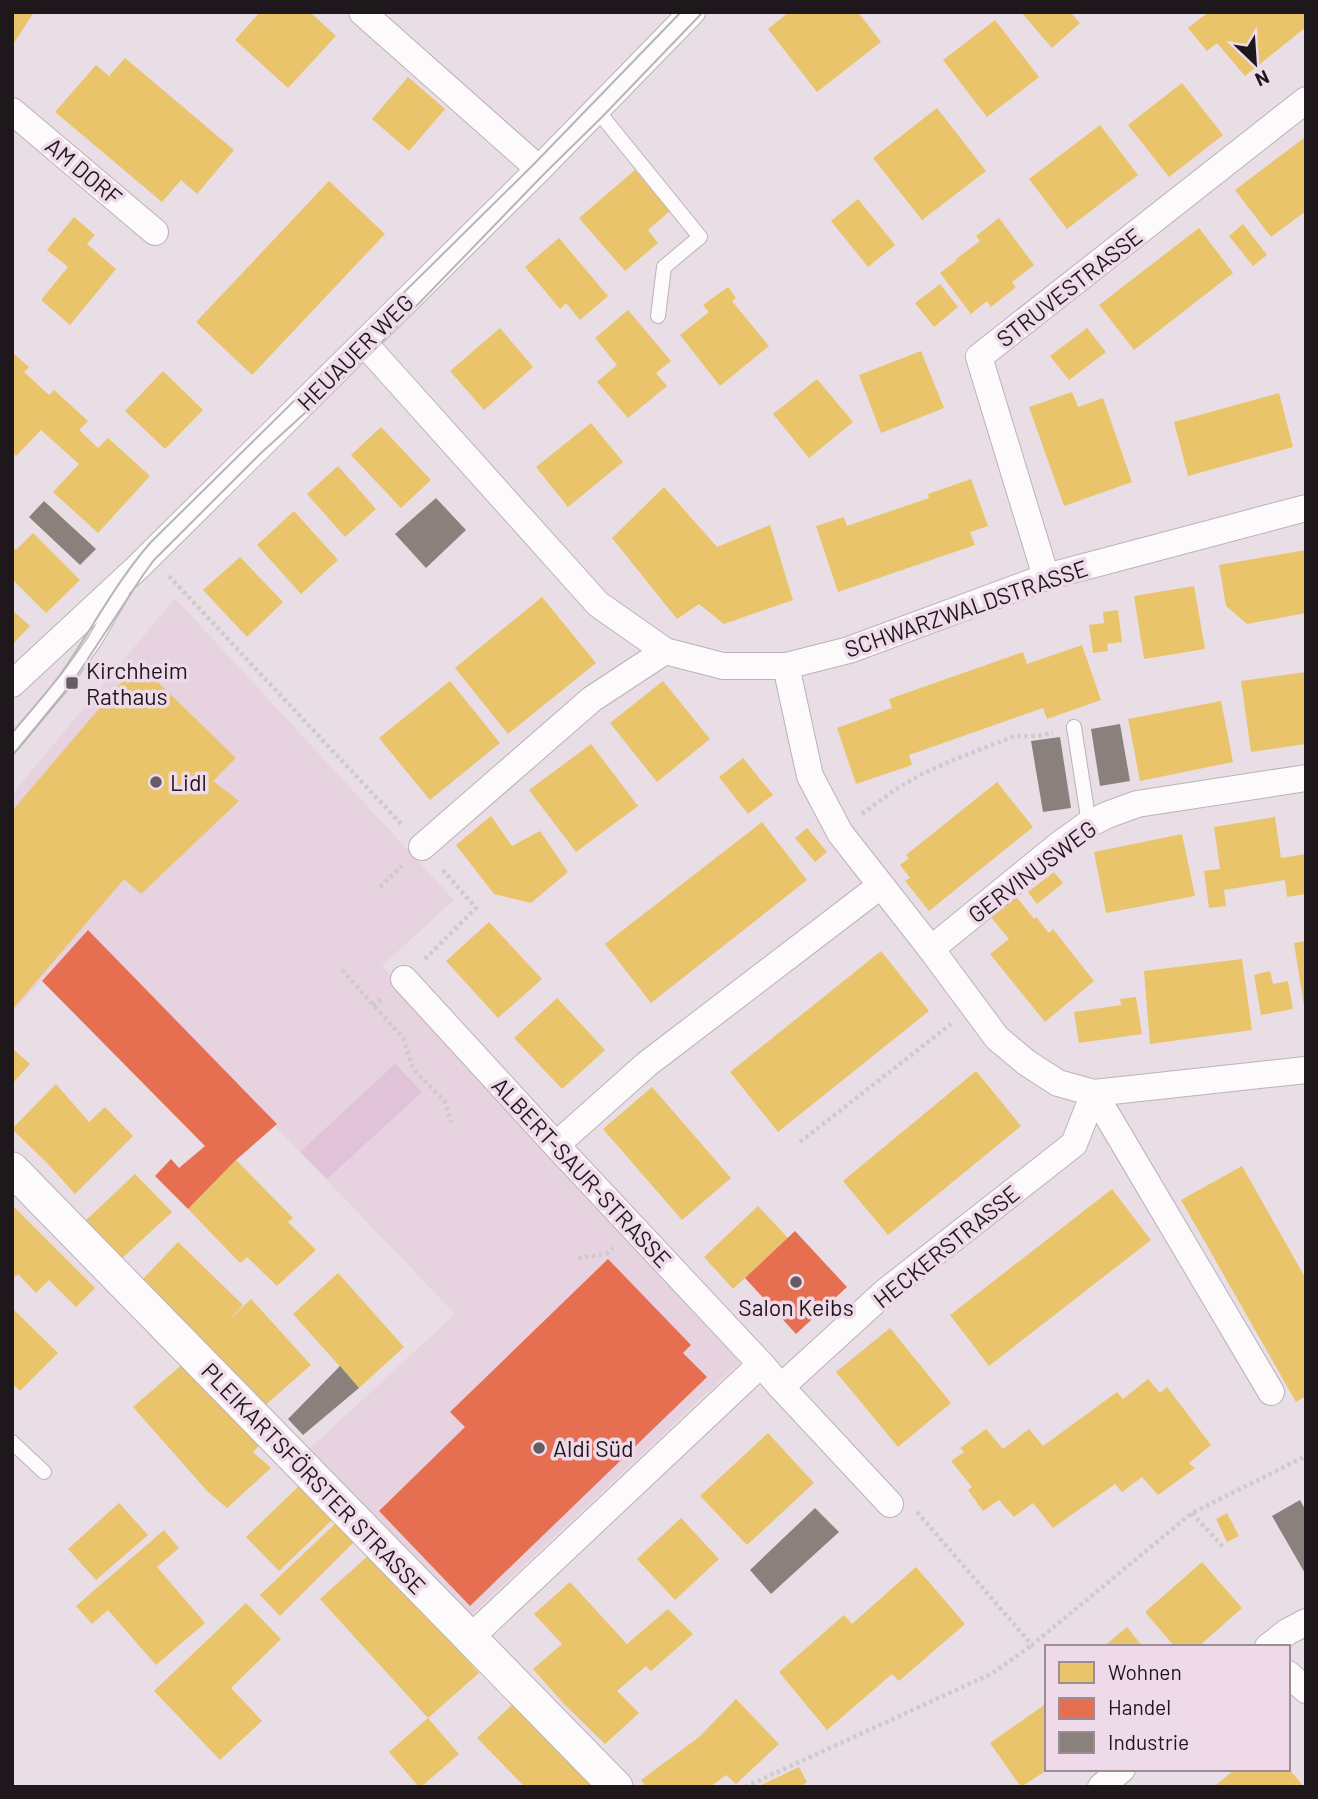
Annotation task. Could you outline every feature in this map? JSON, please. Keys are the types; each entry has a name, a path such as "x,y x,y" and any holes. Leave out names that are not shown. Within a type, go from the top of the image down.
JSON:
{"street":[{"path":"362,12 539,169"},
{"name":"HEUAUER WEG","path":"12,684 144,560 364,343 692,12"},
{"name":"STRUVESTRASSE","path":"1046,577 979,357 1306,100"},
{"name":"AM DORF","path":"12,111 155,232"},
{"name":"SCHWARZWALDSTRASSE","path":"364,343 598,604 665,651 723,666 786,666 849,650 1046,577 1306,508"},
{"path":"422,847 592,699 665,651"},
{"path":"786,666 810,776 840,833 998,1038 1027,1063 1058,1083 1094,1093 1303,1076"},
{"name":"GERVINUSWEG","path":"931,949 1060,844 1107,815 1137,804 1306,778"},
{"path":"556,1146 647,1064 880,886"},
{"name":"ALBERT-SAUR-STRASSE","path":"404,978 556,1146 890,1504"},
{"path":"1094,1093 1271,1392"},
{"name":"HECKERSTRASSE","path":"781,1387 885,1292 1074,1144 1094,1093"},
{"name":"PLEIKARTSFÖRSTER STRASSE","path":"12,1169 616,1787"},
{"path":"470,1638 761,1364"},
{"path":"1271,1645 1306,1622"},
{"path":"1290,1676 1306,1690"},
{"path":"1101,1787 1120,1771"}],"lane":[{"path":"597,110 700,237 664,267 658,316"},
{"path":"12,745 94,642 144,560"},
{"path":"1074,727 1089,824"},
{"path":"12,1442 44,1472"}],"path":[{"path":"144,560 422,847 476,908 404,978"},
{"path":"840,833 896,789 932,769 1015,736 1038,736 1074,727"},
{"path":"380,887 422,847"},
{"path":"342,970 403,1038 413,1069 446,1102 451,1122"},
{"path":"800,1142 973,1006"},
{"path":"745,1787 993,1673 1032,1645 1192,1513 1306,1456"},
{"path":"890,1504 914,1508 1032,1645"},
{"path":"1192,1513 1223,1547"}],"shaded area":[{"path":"175,598 454,900 382,966 743,1359 470,1616 307,1451 455,1314 88,931 12,1012 12,794"},
{"path":"395,1064 422,1092 327,1179 300,1152"}],"building: Wohnen":[{"path":"12,12 34,12 12,46"},
{"path":"260,12 310,12 336,36 288,88 235,40"},
{"path":"789,12 858,12 881,42 817,92 768,29"},
{"path":"1021,12 1070,12 1080,23 1052,48"},
{"path":"1205,12 1303,12 1306,16 1306,27 1245,76 1217,43 1207,51 1188,28 1206,14"},
{"path":"995,20 1039,77 987,117 943,60"},
{"path":"125,58 234,150 197,194 181,180 162,202 55,112 96,65 109,76"},
{"path":"408,77 445,109 409,151 372,119"},
{"path":"1182,83 1223,135 1169,177 1128,125"},
{"path":"937,108 986,171 922,220 873,158"},
{"path":"1100,125 1138,175 1067,229 1029,179"},
{"path":"1304,138 1306,211 1271,237 1235,190"},
{"path":"635,170 670,211 648,230 658,243 625,271 579,218"},
{"path":"329,181 385,234 252,375 196,322"},
{"path":"858,199 895,245 868,267 831,221"},
{"path":"74,217 95,235 87,244 116,269 70,325 41,300 68,267 47,250"},
{"path":"999,218 1034,265 1012,282 1016,287 991,307 987,301 971,314 940,273 980,241 976,236"},
{"path":"1243,224 1267,255 1253,266 1229,236"},
{"path":"1199,228 1233,273 1134,350 1099,305"},
{"path":"559,238 608,296 580,320 566,303 560,309 525,267"},
{"path":"940,284 958,307 934,327 915,303"},
{"path":"728,287 736,298 732,301 769,346 720,386 680,335 709,312 703,305"},
{"path":"628,310 671,361 656,373 667,386 628,418 597,382 617,365 595,338"},
{"path":"500,328 533,367 484,410 450,371"},
{"path":"1087,328 1106,352 1069,380 1050,356"},
{"path":"921,351 944,408 881,433 859,375"},
{"path":"12,352 29,367 24,372 49,395 54,390 88,421 79,430 98,448 108,438 150,476 98,533 53,492 79,464 41,430 16,456 12,452"},
{"path":"163,371 203,410 165,449 125,411"},
{"path":"817,379 853,422 809,458 773,414"},
{"path":"1072,392 1078,407 1103,398 1132,482 1064,506 1029,407"},
{"path":"1279,393 1293,447 1188,476 1174,422"},
{"path":"591,423 623,462 568,507 536,467"},
{"path":"381,427 431,480 401,508 351,455"},
{"path":"338,466 376,509 345,537 307,494"},
{"path":"971,479 988,526 970,532 975,545 838,592 816,526 844,517 847,526 929,498 928,494"},
{"path":"664,487 717,547 770,525 793,600 724,624 699,604 677,619 612,538"},
{"path":"294,511 338,560 301,594 257,545"},
{"path":"33,533 80,580 46,613 12,579 12,546 16,550"},
{"path":"1306,550 1306,613 1247,624 1226,606 1219,565"},
{"path":"240,557 283,602 247,637 203,590"},
{"path":"1194,586 1205,649 1144,659 1134,596"},
{"path":"542,597 596,663 508,734 455,668"},
{"path":"12,610 30,626 12,645"},
{"path":"1118,610 1122,642 1107,644 1108,651 1093,653 1089,625 1104,623 1103,612"},
{"path":"1082,645 1101,700 1047,719 1043,708 909,755 912,765 856,784 837,728 892,708 889,699 1023,652 1027,664"},
{"path":"138,663 236,758 213,781 239,801 141,894 124,879 12,1010 12,811"},
{"path":"1306,672 1306,744 1251,752 1241,681"},
{"path":"450,681 500,743 430,800 379,738"},
{"path":"663,681 710,739 657,782 610,723"},
{"path":"1221,701 1233,762 1140,781 1128,719"},
{"path":"591,744 638,806 576,852 529,790"},
{"path":"743,758 773,795 748,814 719,777"},
{"path":"997,782 1033,827 929,911 905,881 910,878 900,865 909,858 906,855"},
{"path":"491,816 512,846 540,831 568,872 531,903 494,894 456,845"},
{"path":"1275,817 1281,858 1306,854 1306,894 1287,897 1285,880 1224,890 1226,906 1209,908 1204,871 1220,869 1214,827"},
{"path":"762,822 807,880 651,1003 605,944"},
{"path":"807,828 827,852 815,862 795,838"},
{"path":"1182,834 1195,896 1106,913 1094,852"},
{"path":"1054,872 1063,883 1037,904 1028,892"},
{"path":"1016,896 1049,933 1053,929 1094,981 1045,1022 990,954 1009,939 990,916"},
{"path":"489,922 542,979 498,1018 446,961"},
{"path":"1306,941 1306,1006 1304,1006 1294,943"},
{"path":"881,951 929,1011 778,1132 730,1072"},
{"path":"1242,959 1252,1030 1150,1044 1144,971"},
{"path":"1270,971 1273,984 1288,981 1293,1009 1261,1015 1254,975"},
{"path":"1136,997 1142,1034 1079,1043 1074,1012 1121,1005 1120,999"},
{"path":"557,998 605,1050 562,1089 514,1038"},
{"path":"12,1048 30,1064 12,1084"},
{"path":"976,1071 1021,1126 888,1235 843,1181"},
{"path":"56,1084 89,1122 105,1107 133,1136 75,1194 12,1129"},
{"path":"652,1087 731,1178 682,1220 603,1129"},
{"path":"236,1160 293,1218 288,1222 316,1250 277,1286 247,1257 240,1263 188,1209"},
{"path":"1242,1166 1306,1279 1306,1396 1296,1402 1181,1200"},
{"path":"135,1174 172,1212 119,1261 83,1223"},
{"path":"1112,1189 1151,1240 989,1366 950,1315"},
{"path":"12,1205 95,1288 76,1307 49,1280 36,1293 18,1274 12,1279"},
{"path":"758,1206 788,1238 733,1289 704,1257"},
{"path":"178,1242 243,1305 229,1320 251,1299 311,1365 262,1408 143,1279"},
{"path":"338,1273 404,1347 359,1388 293,1314"},
{"path":"12,1308 58,1353 20,1391 12,1383"},
{"path":"890,1328 951,1403 898,1447 836,1372"},
{"path":"185,1362 259,1446 253,1452 271,1468 227,1508 208,1492 133,1407"},
{"path":"1148,1379 1160,1393 1167,1387 1211,1445 1189,1463 1195,1468 1158,1495 1142,1477 1122,1492 1115,1484 1053,1528 1033,1503 1014,1517 999,1500 983,1511 968,1490 972,1487 951,1461 964,1452 960,1448 986,1429 1003,1449 1029,1429 1043,1446 1117,1392 1123,1399"},
{"path":"768,1433 814,1483 747,1545 700,1496"},
{"path":"300,1485 333,1519 279,1571 246,1537"},
{"path":"119,1503 148,1535 96,1580 68,1549"},
{"path":"1227,1513 1239,1536 1227,1542 1216,1519"},
{"path":"681,1518 719,1559 675,1600 637,1559"},
{"path":"336,1523 354,1542 280,1616 260,1595"},
{"path":"164,1530 179,1548 157,1567 205,1623 156,1665 108,1610 92,1624 76,1606"},
{"path":"370,1554 479,1673 428,1718 320,1599"},
{"path":"1202,1562 1242,1608 1200,1645 1173,1645 1145,1612"},
{"path":"916,1567 965,1624 899,1681 892,1674 827,1730 779,1672 844,1615 852,1624"},
{"path":"570,1582 627,1644 668,1609 693,1634 651,1671 646,1666 617,1691 639,1713 605,1744 533,1669 562,1644 534,1614"},
{"path":"246,1603 281,1639 231,1688 262,1721 220,1760 154,1691"},
{"path":"1127,1627 1141,1645 1105,1645"},
{"path":"736,1699 779,1744 736,1784 726,1775 710,1787 646,1787 641,1780 699,1737"},
{"path":"513,1704 592,1787 525,1787 477,1738"},
{"path":"1045,1704 1045,1771 1021,1787 990,1743"},
{"path":"428,1718 459,1754 419,1787 389,1752"},
{"path":"799,1767 807,1782 800,1787 757,1787"},
{"path":"1290,1770 1304,1787 1214,1787 1233,1771"}],"building: Handel":[{"path":"88,930 277,1124 236,1160 188,1209 155,1176 171,1159 179,1168 205,1146 42,981"},
{"name":"Salon Keibs","path":"795,1231 847,1287 796,1334 745,1278"},
{"name":"Aldi Süd","path":"608,1259 691,1345 683,1353 707,1377 470,1606 379,1511 465,1427 450,1412"}],"building: Industrie":[{"path":"436,498 466,530 426,568 395,534"},
{"path":"44,501 96,549 80,565 29,517"},
{"path":"1120,724 1130,781 1100,786 1091,729"},
{"path":"1060,737 1071,808 1043,812 1031,741"},
{"path":"340,1366 359,1388 303,1435 288,1419"},
{"path":"1300,1500 1306,1511 1306,1575 1272,1516"},
{"path":"815,1508 839,1532 771,1594 750,1570"}],"tram line":[{"path":"12,733 60,675 115,590 151,542 533,165 681,12"},
{"path":"12,756 72,683 154,560 261,453 372,352 703,12"}],"place":[{"name":"Kirchheim Rathaus","path":"72,683"},
{"name":"Lidl","path":"156,782"},
{"name":"Salon Keibs","path":"796,1282"},
{"name":"Aldi Süd","path":"539,1448"}]}
